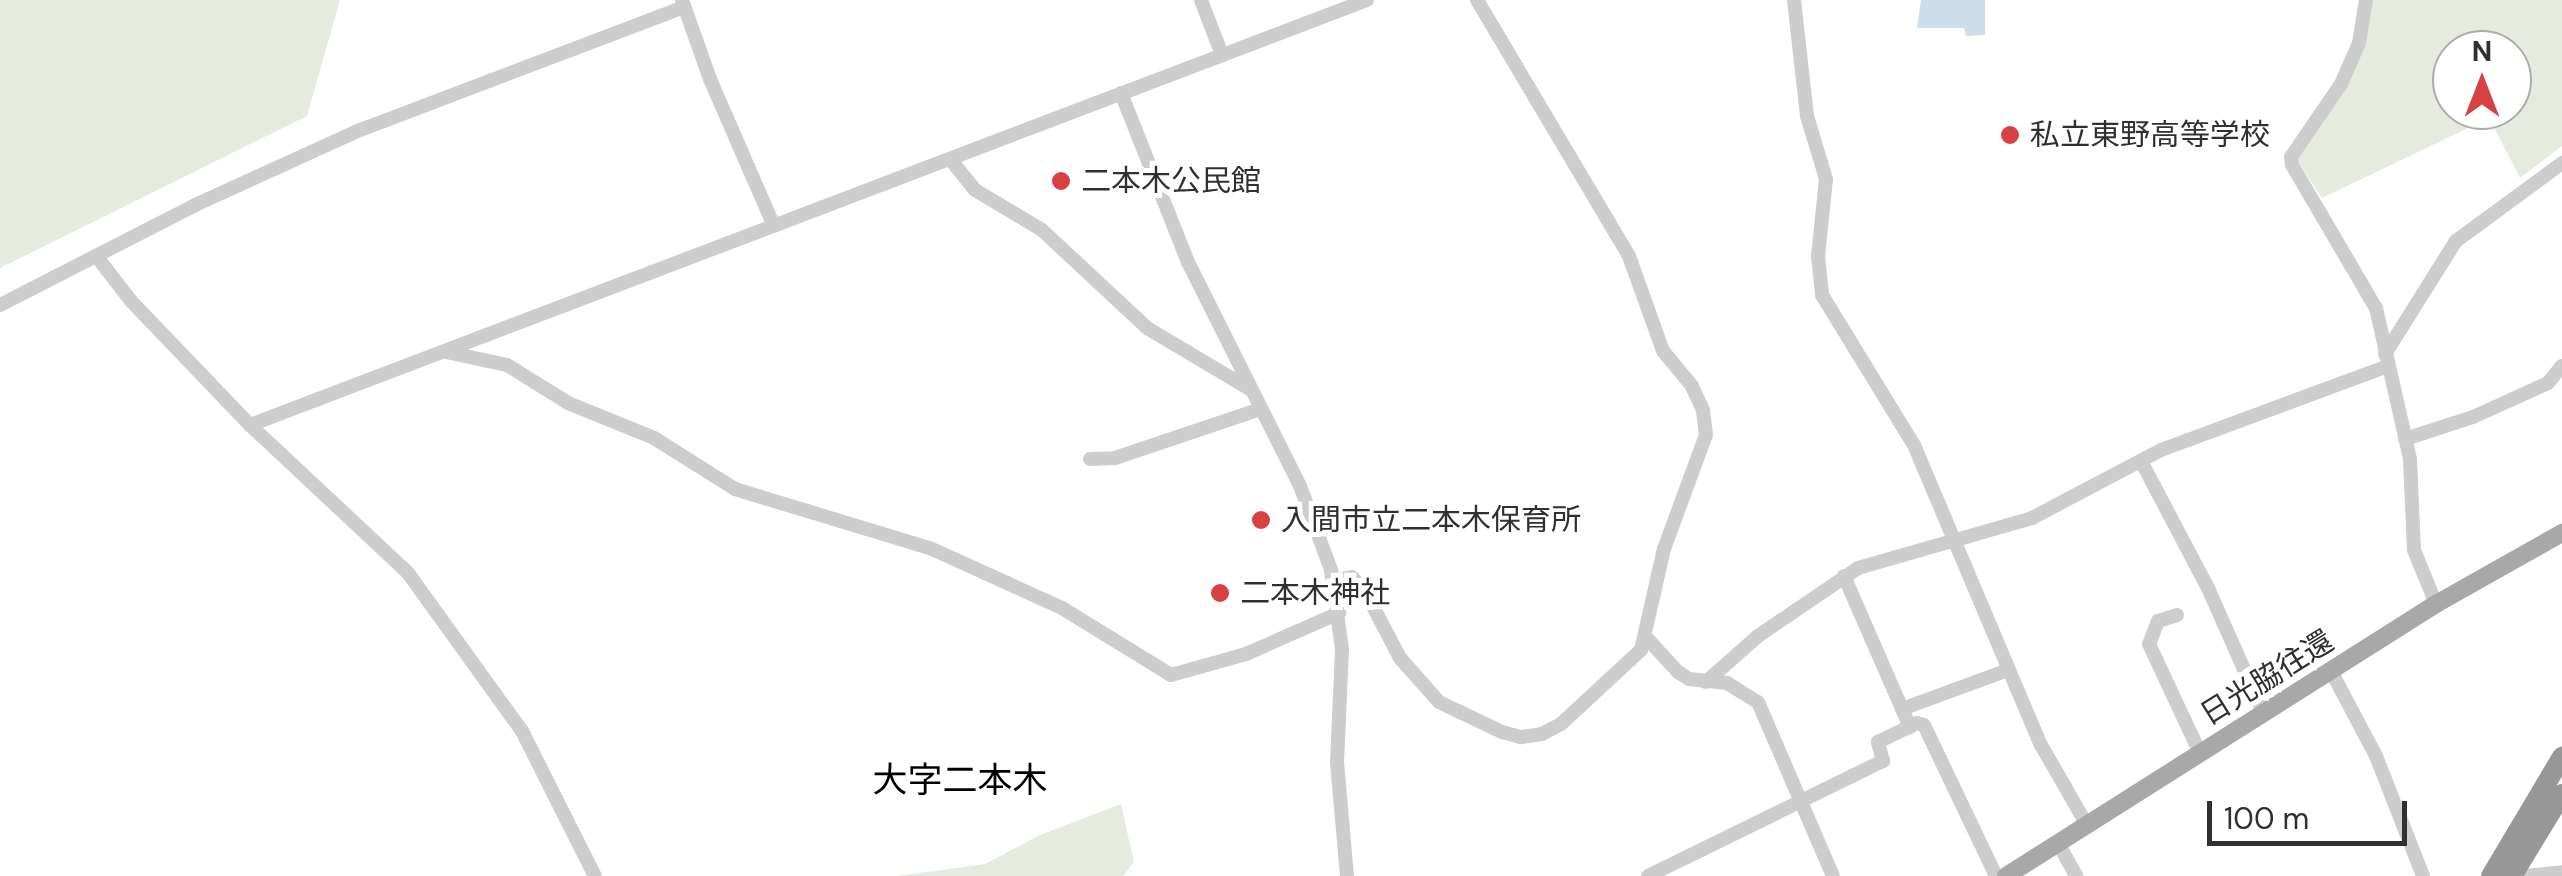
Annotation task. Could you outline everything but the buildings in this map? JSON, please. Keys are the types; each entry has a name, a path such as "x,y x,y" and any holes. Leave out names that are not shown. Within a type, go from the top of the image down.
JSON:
{"highway":[{"path":"2492,876 2562,757"},
{"path":"2512,876 2562,794"}],"main road":[{"name":"日光脇往還","path":"2006,876 2436,604 2562,534"}],"street":[{"path":"1201,0 1222,55"},
{"path":"250,425 1222,55 1343,4 1367,0"},
{"path":"1334,581 1352,577 1359,585 1400,658 1439,702 1521,737 1561,724 1641,650 1664,549 1706,435 1702,410 1692,386 1663,351 1629,256 1477,0"},
{"path":"1794,0 1806,116 1826,179 1818,256 1822,295 1914,445 2041,745 2087,825"},
{"path":"2366,0 2359,43 2342,84 2292,157 2294,172 2376,308 2412,476 2414,550 2436,604"},
{"path":"0,305 195,204 355,132 683,3 716,94 774,226"},
{"path":"1121,93 1181,247 1314,520 1334,581 1339,613 1338,798 1347,876"},
{"path":"950,159 975,190 1042,230 1147,328 1252,392"},
{"path":"1706,682 1758,636 1844,576 1882,560 2032,518 2142,460 2387,360 2456,242 2562,163"},
{"path":"97,256 131,301 250,425 408,573 446,620 522,731 595,876"},
{"path":"442,352 507,365 568,403 654,438 735,489 932,549 1062,608 1170,675 1246,654 1339,613"},
{"path":"2405,439 2473,417 2548,383 2562,366"},
{"path":"1090,459 1115,458 1261,409"},
{"path":"2142,460 2208,588 2264,712"},
{"path":"1844,576 1910,727"},
{"path":"2177,615 2158,621 2149,644 2200,753"},
{"path":"1644,636 1678,672 1706,682 1727,684 1758,702 1833,876"},
{"path":"1902,709 2008,670"},
{"path":"2331,671 2376,756 2422,876"},
{"path":"1648,876 1883,761 1878,742 1924,725 1996,876"},
{"path":"2058,843 2076,876"},
{"path":"2525,876 2562,872"}],"shaded area":[{"path":"0,0 340,0 307,116 0,268"},
{"path":"2369,0 2562,0 2562,146 2520,178 2495,130 2532,130 2532,30 2432,30 2432,130 2464,130 2322,198 2295,157 2323,123 2345,84"},
{"path":"1121,804 1134,862 1123,876 897,876 985,864 1040,835"}],"water":[{"path":"1921,0 1985,0 1985,35 1966,36 1964,28 1917,28"}],"place":[{"name":"私立東野高等学校","path":"2010,135"},
{"name":"二本木公民館","path":"1061,181"},
{"name":"入間市立二本木保育所","path":"1261,520"},
{"name":"二本木神社","path":"1220,593"}],"district":[{"name":"大字二本木","path":"960,780"}]}
